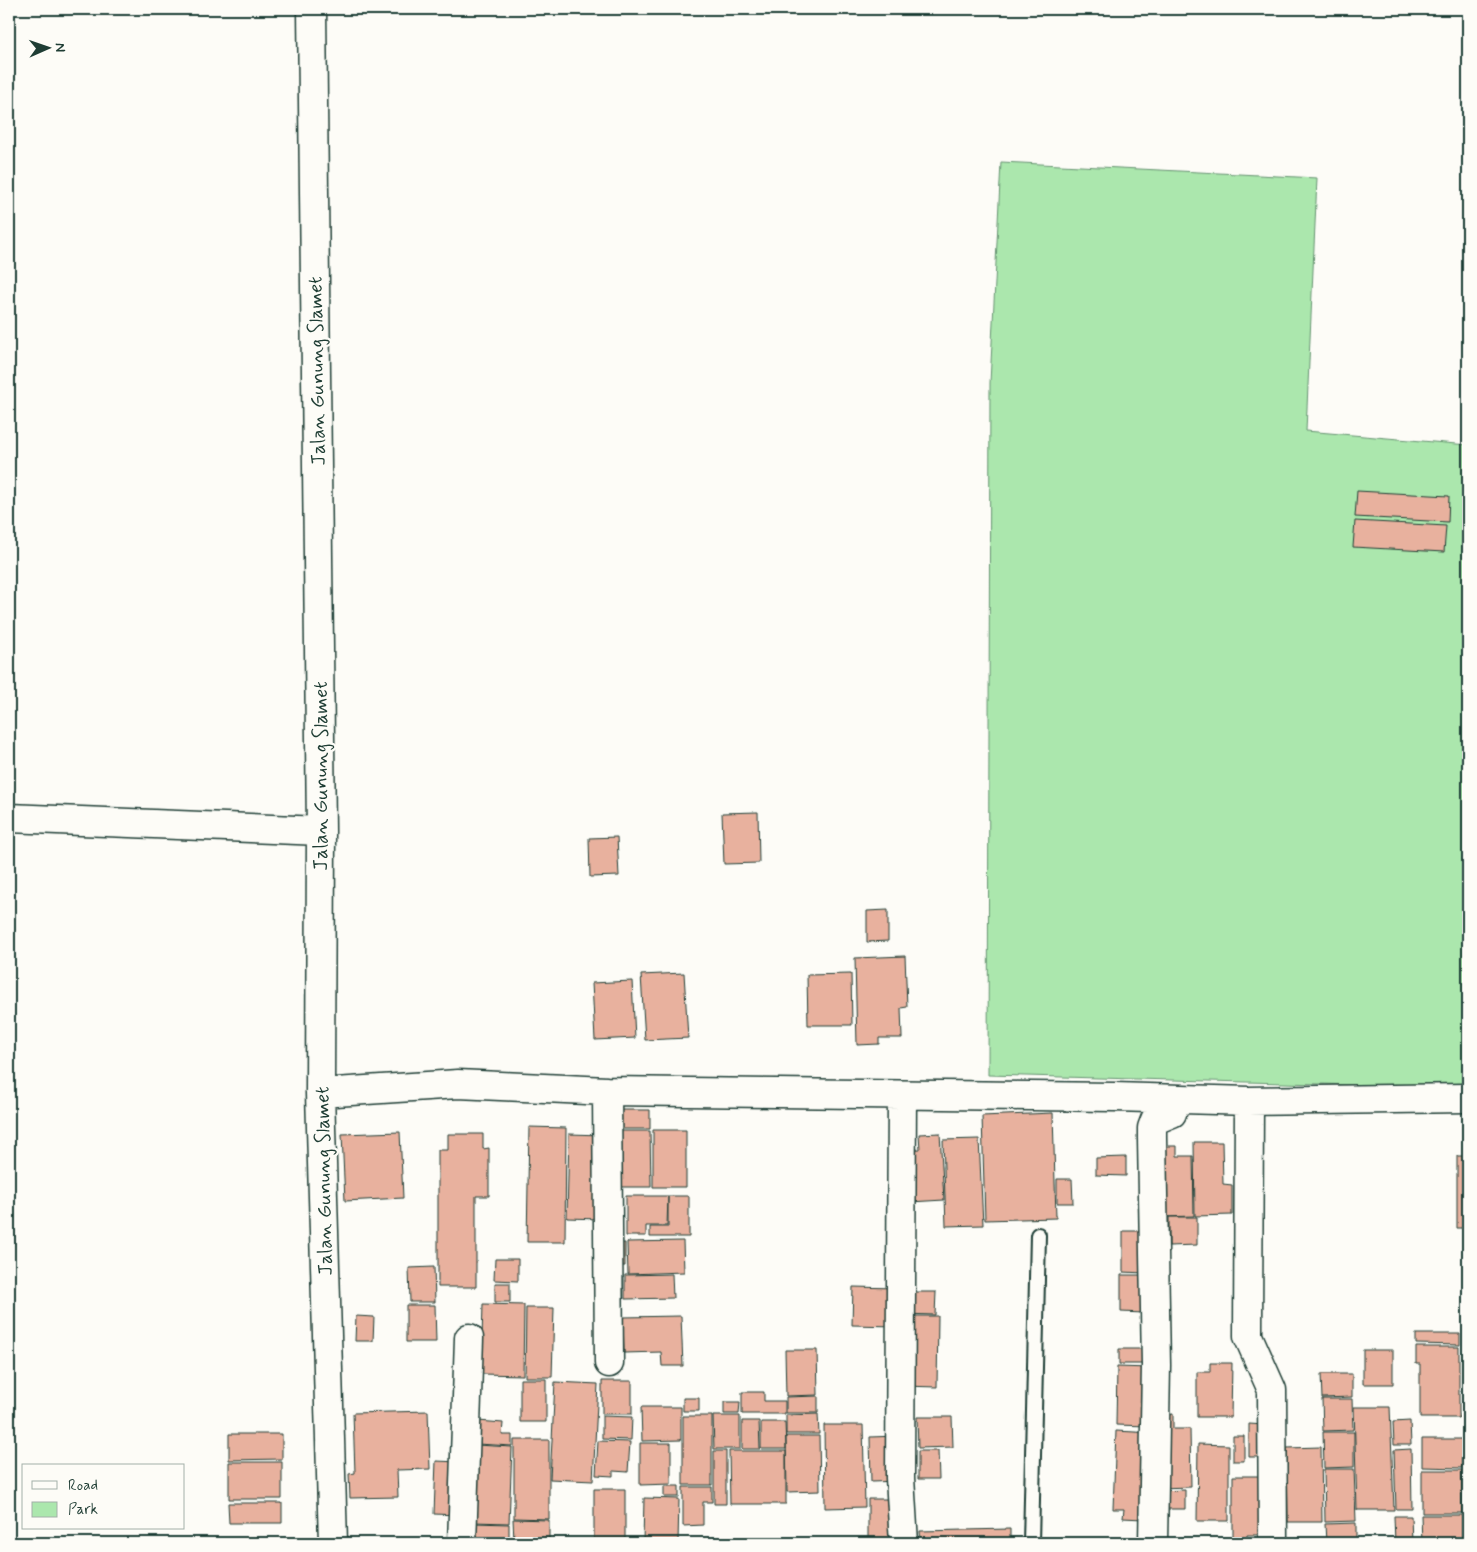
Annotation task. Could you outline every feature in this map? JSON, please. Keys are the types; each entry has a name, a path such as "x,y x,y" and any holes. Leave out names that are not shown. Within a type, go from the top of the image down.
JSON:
{"street":[{"name":"Jalan Gunung Slamet","path":"312,9 321,832 320,1093 333,1543"},
{"path":"9,818 321,832"},
{"path":"320,1093 458,1084 607,1091 1249,1101 1468,1098"},
{"path":"607,1091 610,1363"},
{"path":"902,1095 900,1478 904,1543"},
{"path":"1153,1543 1156,1365 1152,1128 1155,1120 1172,1113 1174,1099"},
{"path":"1249,1101 1248,1336 1272,1390 1273,1543"},
{"path":"462,1543 469,1338"}],"lane":[{"path":"1031,1543 1038,1235"}],"green space":[{"path":"1001,162 1317,178 1306,431 1468,445 1468,1088 988,1075 990,383"}],"building":[{"path":"1357,491 1449,496 1448,522 1355,517"},
{"path":"1355,521 1446,526 1444,552 1353,547"},
{"path":"758,812 759,863 724,864 722,813"},
{"path":"617,837 619,876 590,877 589,838"},
{"path":"888,910 888,941 867,942 867,911"},
{"path":"905,956 907,1007 901,1008 902,1038 879,1038 879,1044 857,1045 855,958"},
{"path":"684,973 688,1038 645,1040 641,975"},
{"path":"851,974 852,1025 808,1025 807,975"},
{"path":"632,981 635,1038 595,1040 592,983"},
{"path":"617,1110 650,1110 650,1129 617,1129"},
{"path":"1053,1113 1056,1218 985,1220 982,1116"},
{"path":"529,1127 566,1128 565,1242 527,1242"},
{"path":"653,1130 686,1130 686,1187 653,1187"},
{"path":"617,1131 650,1131 651,1187 617,1187"},
{"path":"400,1132 403,1198 345,1201 342,1134"},
{"path":"940,1133 944,1200 910,1202 907,1150 920,1149 919,1134"},
{"path":"448,1134 483,1134 483,1149 489,1148 489,1196 476,1196 476,1287 438,1287 438,1150 448,1150"},
{"path":"569,1134 602,1135 600,1219 567,1218"},
{"path":"979,1139 983,1225 946,1226 943,1140"},
{"path":"1194,1142 1222,1142 1223,1184 1232,1185 1232,1215 1195,1216"},
{"path":"1160,1146 1177,1146 1177,1156 1193,1156 1194,1216 1161,1217"},
{"path":"1457,1156 1468,1156 1468,1228 1457,1228"},
{"path":"1126,1157 1126,1176 1096,1175 1096,1158"},
{"path":"1057,1179 1072,1179 1073,1203 1057,1203"},
{"path":"626,1196 668,1196 667,1226 646,1226 646,1236 626,1236"},
{"path":"668,1196 689,1196 689,1237 650,1237 650,1227 668,1227"},
{"path":"1169,1217 1197,1217 1197,1245 1169,1246"},
{"path":"1123,1231 1146,1231 1145,1273 1123,1272"},
{"path":"683,1241 684,1272 628,1274 627,1242"},
{"path":"614,1243 625,1243 625,1266 614,1266"},
{"path":"495,1259 518,1259 518,1281 494,1280"},
{"path":"434,1267 435,1302 410,1302 409,1268"},
{"path":"672,1274 673,1298 625,1299 625,1275"},
{"path":"1121,1275 1145,1275 1144,1313 1121,1312"},
{"path":"495,1283 510,1283 510,1302 495,1302"},
{"path":"853,1287 896,1288 895,1326 852,1325"},
{"path":"904,1292 936,1292 935,1315 903,1314"},
{"path":"483,1304 524,1305 523,1375 481,1374"},
{"path":"406,1305 435,1305 436,1342 406,1342"},
{"path":"526,1308 554,1308 552,1377 525,1377"},
{"path":"356,1316 374,1317 373,1341 355,1341"},
{"path":"681,1316 683,1366 662,1366 661,1352 624,1353 623,1317"},
{"path":"904,1316 938,1316 937,1387 903,1386"},
{"path":"1416,1334 1460,1334 1460,1345 1416,1344"},
{"path":"1416,1347 1459,1347 1459,1418 1420,1418 1420,1364 1416,1364"},
{"path":"1119,1349 1154,1349 1154,1364 1119,1364"},
{"path":"785,1350 817,1350 818,1395 786,1396"},
{"path":"1363,1350 1393,1350 1393,1384 1363,1384"},
{"path":"1210,1363 1232,1363 1231,1417 1197,1417 1197,1372 1210,1372"},
{"path":"1117,1367 1150,1368 1149,1426 1116,1425"},
{"path":"1321,1374 1352,1374 1352,1397 1322,1398"},
{"path":"520,1379 546,1379 546,1422 520,1422"},
{"path":"602,1381 632,1381 632,1414 602,1414"},
{"path":"555,1382 598,1384 593,1481 550,1479"},
{"path":"742,1392 764,1392 764,1401 785,1401 785,1414 742,1414"},
{"path":"818,1396 818,1413 786,1413 786,1397"},
{"path":"683,1398 699,1398 699,1411 683,1411"},
{"path":"1322,1399 1352,1399 1353,1430 1323,1431"},
{"path":"724,1402 740,1402 739,1414 724,1414"},
{"path":"641,1407 681,1407 681,1440 642,1441"},
{"path":"1354,1407 1390,1407 1394,1510 1357,1510"},
{"path":"428,1411 430,1469 397,1470 398,1497 350,1498 349,1474 355,1473 353,1413"},
{"path":"818,1414 819,1434 786,1434 786,1415"},
{"path":"1173,1414 1173,1429 1190,1429 1191,1487 1158,1488 1160,1415"},
{"path":"602,1416 632,1417 631,1440 602,1439"},
{"path":"683,1416 712,1416 712,1485 683,1485"},
{"path":"713,1416 740,1416 740,1449 714,1449"},
{"path":"917,1417 952,1417 953,1447 918,1448"},
{"path":"478,1421 503,1423 502,1435 512,1435 512,1446 477,1444"},
{"path":"742,1421 759,1421 760,1449 742,1449"},
{"path":"1410,1421 1411,1445 1394,1445 1393,1422"},
{"path":"761,1422 785,1422 786,1449 761,1449"},
{"path":"1249,1424 1265,1425 1265,1457 1249,1457"},
{"path":"824,1425 863,1425 865,1507 825,1508"},
{"path":"1116,1431 1153,1433 1143,1519 1123,1518 1124,1509 1113,1509"},
{"path":"1466,1431 1468,1431 1468,1502 1466,1502"},
{"path":"1323,1432 1354,1432 1354,1467 1324,1468"},
{"path":"229,1434 282,1434 282,1459 229,1460"},
{"path":"786,1436 819,1436 820,1491 787,1492"},
{"path":"898,1436 899,1481 871,1482 870,1437"},
{"path":"1233,1436 1244,1436 1244,1461 1233,1461"},
{"path":"1422,1439 1462,1439 1462,1468 1422,1467"},
{"path":"514,1440 549,1440 549,1519 514,1518"},
{"path":"598,1441 630,1442 628,1472 613,1471 613,1476 596,1475"},
{"path":"640,1443 671,1443 671,1484 640,1485"},
{"path":"1198,1444 1229,1445 1229,1521 1197,1521"},
{"path":"476,1445 512,1447 509,1523 473,1522"},
{"path":"1321,1447 1322,1522 1288,1522 1287,1448"},
{"path":"1411,1449 1412,1509 1396,1509 1394,1450"},
{"path":"714,1451 726,1451 726,1504 714,1504"},
{"path":"729,1451 786,1451 786,1504 730,1504"},
{"path":"918,1451 938,1451 939,1479 918,1479"},
{"path":"436,1461 459,1462 458,1515 434,1514"},
{"path":"229,1462 282,1462 282,1499 229,1499"},
{"path":"1324,1469 1354,1469 1356,1521 1325,1522"},
{"path":"1422,1470 1462,1470 1462,1513 1422,1513"},
{"path":"1233,1476 1263,1476 1262,1535 1247,1535 1247,1543 1233,1543"},
{"path":"664,1486 679,1486 679,1497 664,1497"},
{"path":"683,1487 712,1487 712,1502 703,1502 703,1525 683,1526"},
{"path":"594,1489 625,1489 625,1543 594,1543"},
{"path":"1185,1490 1185,1509 1158,1509 1158,1491"},
{"path":"644,1498 679,1499 678,1543 643,1543"},
{"path":"868,1499 900,1499 900,1538 883,1539 883,1543 868,1543"},
{"path":"228,1503 282,1503 282,1523 229,1523"},
{"path":"1466,1507 1468,1507 1468,1543 1466,1543"},
{"path":"1421,1515 1462,1515 1462,1543 1422,1543"},
{"path":"1394,1516 1411,1516 1412,1543 1395,1543"},
{"path":"513,1519 549,1520 549,1540 514,1540"},
{"path":"474,1523 509,1524 509,1539 473,1538"},
{"path":"1356,1523 1356,1543 1326,1543 1325,1524"},
{"path":"1010,1529 1010,1543 921,1543 920,1531"}]}
